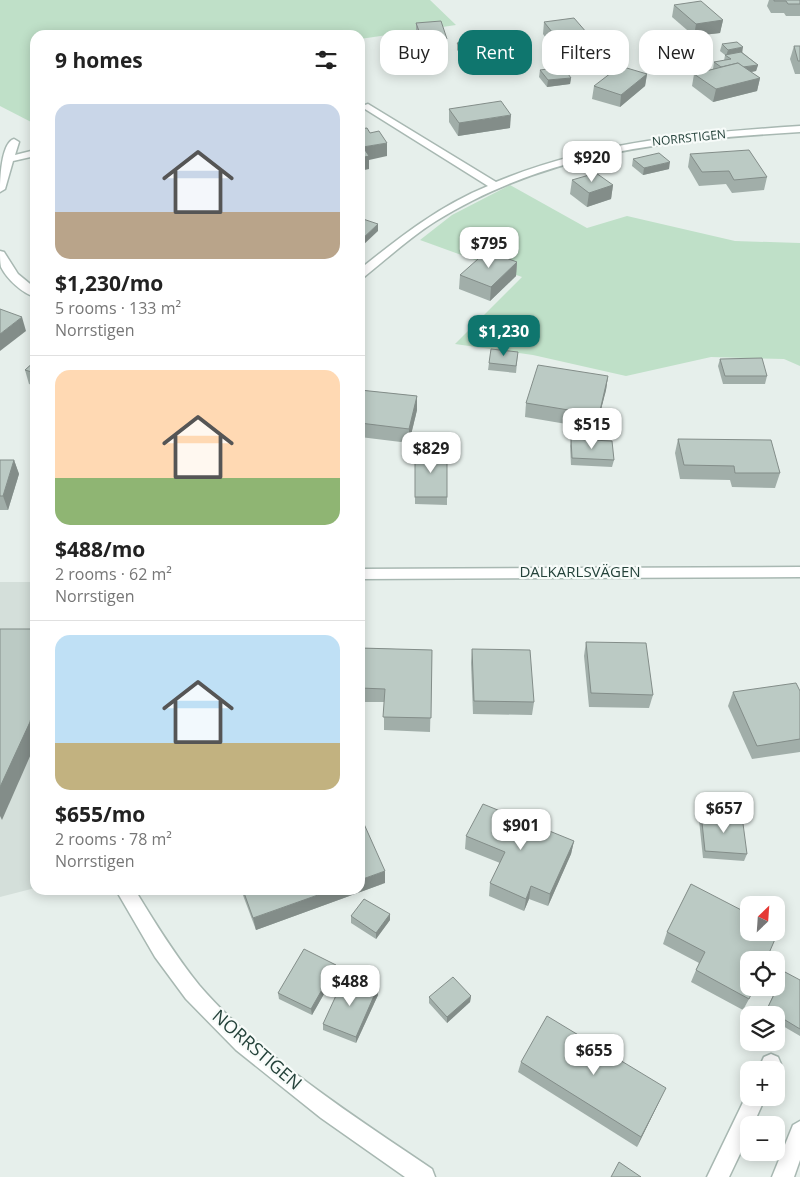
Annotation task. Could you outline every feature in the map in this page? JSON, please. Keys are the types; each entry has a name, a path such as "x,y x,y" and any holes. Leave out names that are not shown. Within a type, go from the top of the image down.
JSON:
{"street":[{"path":"368,107 495,186"},
{"name":"NORRSTIGEN","path":"365,271 431,220 495,186 568,160 633,145 665,140 800,129"},
{"path":"0,189 14,142"},
{"path":"8,160 30,154"},
{"path":"0,254 8,272 30,290"},
{"name":"DALKARLSVÄGEN","path":"365,574 800,572"},
{"name":"NORRSTIGEN","path":"128,895 162,951 193,992 243,1042 328,1111 424,1177"},
{"path":"718,1177 751,1106"},
{"path":"783,1177 800,1132"}],"shaded area":[{"path":"0,582 30,582 30,889 0,897"}],"green space":[{"path":"0,0 430,0 456,25 422,30 380,30 380,36 365,38 365,30 30,30 30,121 0,106"},
{"path":"510,185 587,228 627,216 735,241 800,243 800,366 784,359 711,357 626,376 533,355 455,344 522,277 420,240 452,215"}],"building":[{"path":"774,0 800,0 800,4 788,4 786,1"},
{"path":"701,1 723,20 696,24 674,5"},
{"path":"574,18 584,30 550,30 544,22"},
{"path":"441,21 444,30 419,30 416,23"},
{"path":"737,42 743,47 728,50 722,44"},
{"path":"794,46 800,46 800,61 798,61"},
{"path":"741,52 758,65 743,67 738,63 721,67 714,62 731,59 725,55"},
{"path":"738,63 760,78 716,89 695,75 713,75 713,69"},
{"path":"629,69 639,72 639,75 646,75 621,95 594,86 608,75 629,75"},
{"path":"544,75 569,75 571,78 548,80"},
{"path":"501,101 511,115 459,123 449,109"},
{"path":"365,128 367,128 370,133 379,131 387,143 365,147"},
{"path":"749,150 767,177 734,180 729,171 702,172 690,154"},
{"path":"659,153 670,162 644,168 633,159"},
{"path":"596,173 613,185 589,193 572,180"},
{"path":"365,220 378,224 365,236"},
{"path":"487,251 517,262 491,287 460,275"},
{"path":"0,309 22,317 0,334"},
{"path":"491,349 518,352 516,366 489,363"},
{"path":"762,358 767,376 725,376 720,359"},
{"path":"538,365 608,376 599,415 526,403"},
{"path":"365,391 417,396 409,429 365,424"},
{"path":"571,439 612,441 614,460 572,458"},
{"path":"678,439 771,440 780,473 735,473 734,466 684,465"},
{"path":"415,452 447,452 447,497 415,497"},
{"path":"0,460 14,460 3,496 0,496"},
{"path":"0,629 30,629 30,722 0,787"},
{"path":"586,642 646,643 653,695 591,693"},
{"path":"365,648 432,650 431,718 383,717 385,689 365,688"},
{"path":"472,649 530,650 534,702 474,701"},
{"path":"796,683 800,691 800,739 757,746 733,692"},
{"path":"483,804 574,841 550,894 531,886 526,899 490,883 505,852 466,836"},
{"path":"701,813 742,816 747,854 705,851"},
{"path":"365,826 385,871 365,878"},
{"path":"691,884 740,909 740,941 774,941 770,951 740,951 740,994 696,970 705,952 667,932"},
{"path":"245,895 318,895 253,918"},
{"path":"364,899 390,914 376,933 351,916"},
{"path":"304,949 336,965 311,1009 278,993"},
{"path":"785,972 800,980 800,1029 785,1020 785,1006 768,1006 773,996 785,996"},
{"path":"345,976 377,989 356,1037 323,1024"},
{"path":"453,977 471,996 447,1017 429,997"},
{"path":"547,1016 666,1088 641,1137 521,1062"},
{"path":"619,1162 641,1177 611,1177"}]}
